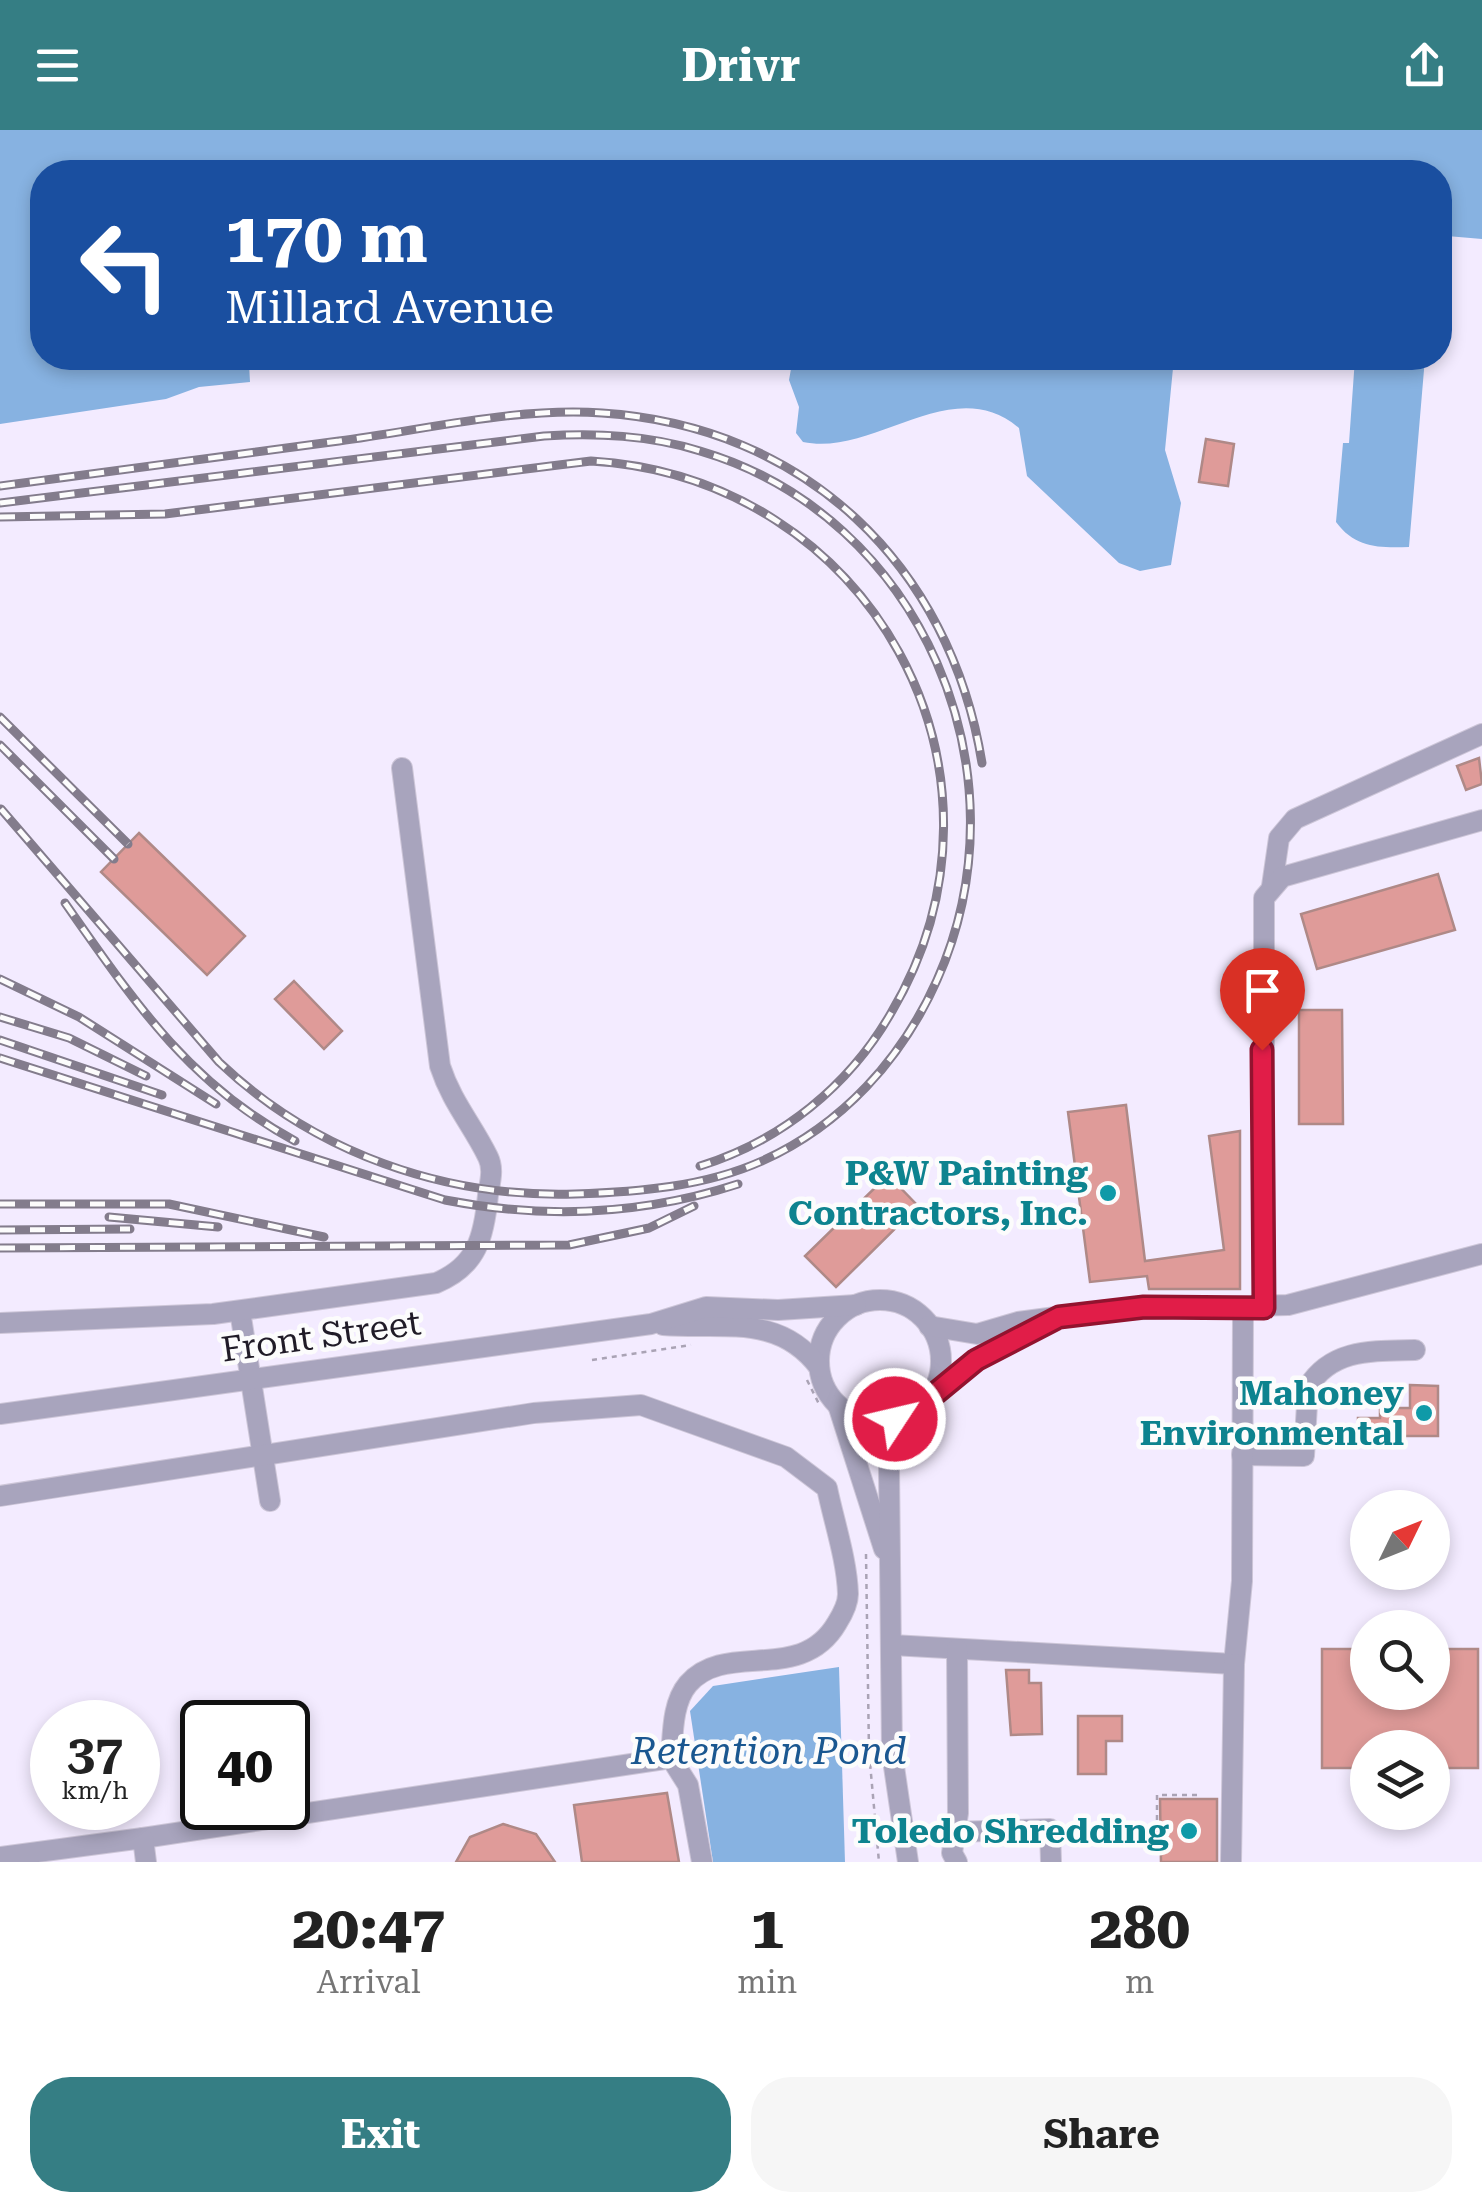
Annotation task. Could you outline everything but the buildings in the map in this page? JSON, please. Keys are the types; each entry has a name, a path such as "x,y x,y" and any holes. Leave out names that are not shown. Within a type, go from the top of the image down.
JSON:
{"street":[{"path":"1264,1308 1262,905 1272,886 1279,838 1295,819 1482,734"},
{"path":"0,1323 240,1311 436,1283 458,1274 480,1246 492,1176 489,1158 450,1096 440,1066 402,768"},
{"path":"1272,886 1290,874 1482,820"},
{"path":"890,1570 861,1466 832,1411 826,1388 812,1370 828,1328 856,1305 880,1300 899,1304 929,1326 977,1334 1059,1317 1144,1307 1264,1308 1322,1297 1482,1254"},
{"name":"Front Street","path":"651,1324 706,1307 778,1310 856,1305"},
{"path":"1231,1862 1234,1664 1242,1581 1242,1308"},
{"path":"240,1311 270,1502"},
{"path":"908,1862 892,1753 890,1458 898,1432 921,1404 976,1360 1059,1317"},
{"name":"Front Street","path":"0,1414 651,1324 763,1326 793,1340 812,1370"},
{"path":"832,1411 875,1421 921,1404 940,1365 929,1326"},
{"path":"1242,1455 1304,1456 1308,1387 1332,1360 1362,1351 1415,1350"},
{"path":"0,1496 534,1413 640,1404 786,1457 827,1488 848,1598 826,1639 808,1654 708,1669 688,1684 677,1705 671,1758 688,1785 702,1862"},
{"path":"892,1645 1234,1664"},
{"path":"957,1649 958,1813 952,1853 957,1862"},
{"path":"0,1857 671,1758"},
{"path":"954,1832 1050,1829 1051,1862"},
{"path":"143,1838 146,1862"}],"path":[{"path":"592,1360 698,1344"},
{"path":"812,1370 832,1411"},
{"path":"866,1551 869,1752 879,1862"},
{"path":"1063,1832 1157,1832 1157,1795 1198,1795"}],"water":[{"path":"0,130 1482,130 1482,239 1452,236 1452,160 30,160 30,370 249,370 250,382 199,387 166,399 0,424"},
{"path":"791,370 1173,370 1165,450 1181,503 1171,565 1140,571 1119,563 1027,476 1019,428 993,413 967,408 940,411 858,438 803,442 796,433 799,407 789,380"},
{"path":"1354,370 1424,370 1409,547 1360,542 1336,522 1343,443 1349,443"},
{"name":"Retention Pond","path":"839,1667 845,1862 713,1862 690,1711 713,1686"}],"railway":[{"path":"0,486 503,416 602,413 675,424 743,445 803,477 856,519 901,569 938,627 965,692 982,763"},
{"path":"0,503 544,436 623,436 700,451 778,484 844,532 897,592 937,662 961,739 970,819 963,901 937,980 906,1037 843,1109 791,1146 740,1170 670,1186 575,1194 478,1188 430,1178 384,1164 297,1122 219,1062 1,809"},
{"path":"0,517 165,514 591,461 690,479 775,520 846,579 899,652 932,736 944,827 931,920 891,1013 855,1064 785,1126 700,1166"},
{"path":"0,717 128,844"},
{"path":"0,745 114,859"},
{"path":"65,903 139,1006 193,1066 223,1093 295,1141"},
{"path":"0,979 79,1017 216,1104"},
{"path":"0,1017 69,1038 146,1076"},
{"path":"0,1040 162,1095"},
{"path":"0,1058 445,1200 519,1210 593,1211 666,1202 738,1184"},
{"path":"0,1204 169,1204 324,1237"},
{"path":"0,1248 569,1245 649,1228 694,1206"},
{"path":"109,1217 218,1227"},
{"path":"0,1230 130,1229"}],"place":[{"name":"P&W Painting Contractors, Inc.","path":"1108,1193"},
{"name":"Mahoney Environmental","path":"1424,1413"},
{"name":"Toledo Shredding","path":"1189,1831"}],"route":[{"path":"895,1419 914,1411 976,1360 1059,1317 1144,1307 1264,1308 1262,1050"}]}
